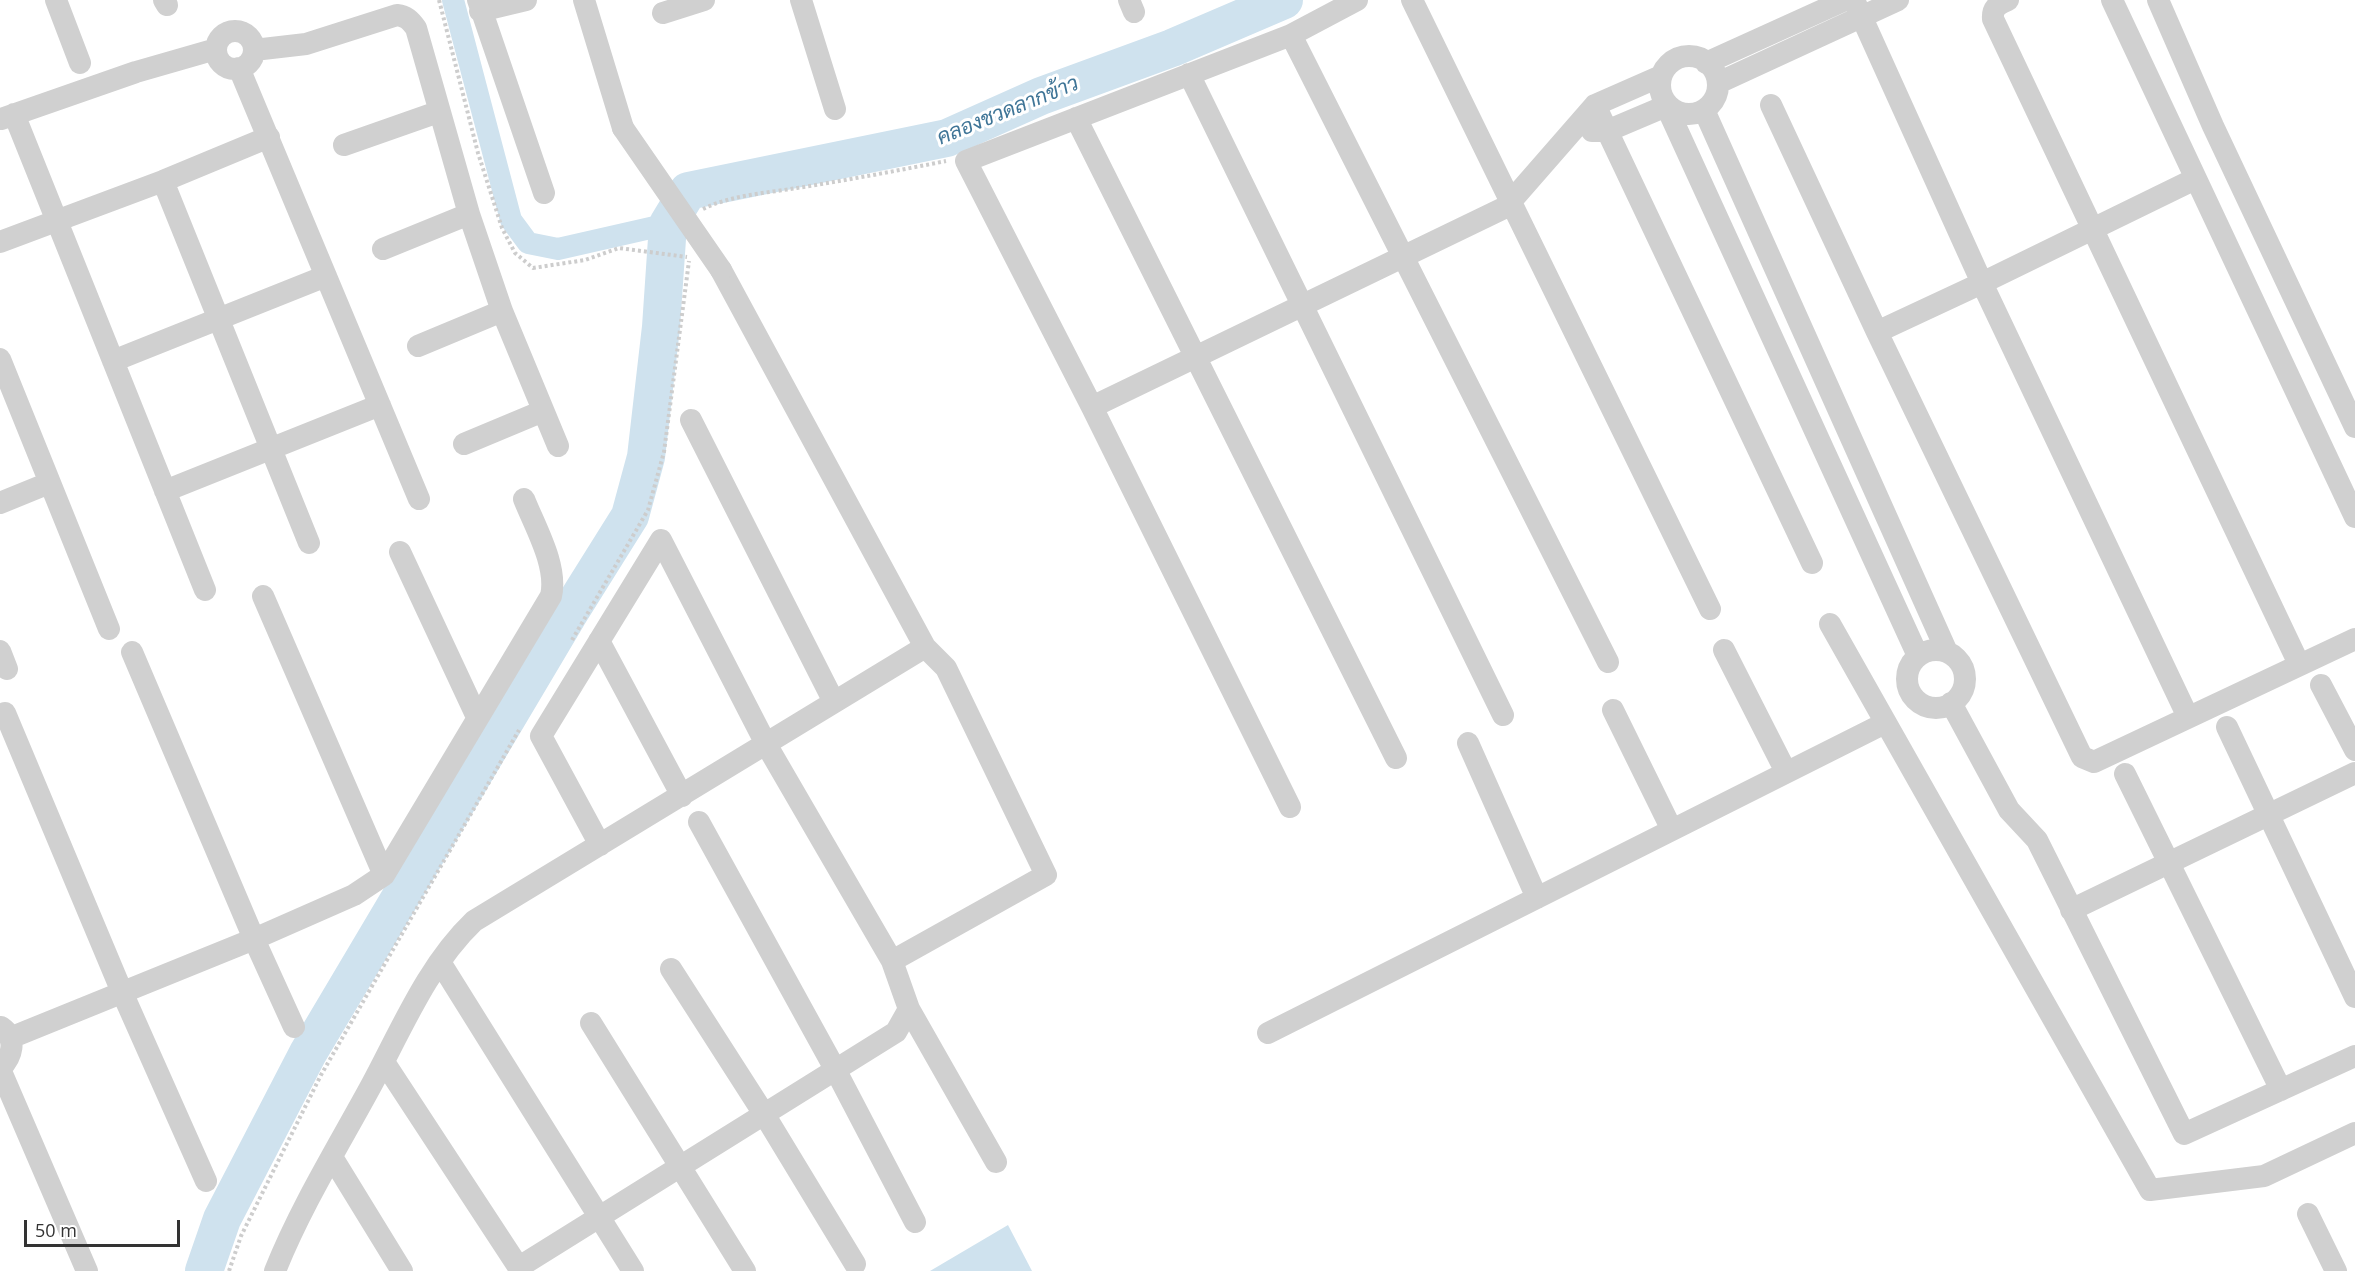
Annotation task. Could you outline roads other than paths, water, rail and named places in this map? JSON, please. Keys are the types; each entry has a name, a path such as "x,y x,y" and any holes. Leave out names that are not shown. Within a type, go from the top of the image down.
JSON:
{"street":[{"path":"56,0 80,63"},
{"path":"526,0 479,6 544,193"},
{"path":"584,0 623,128 721,270 925,647 946,668 1046,875 892,961"},
{"path":"663,13 704,0"},
{"path":"801,0 835,109"},
{"path":"1290,807 1092,407 966,161 1291,34 1358,0"},
{"path":"1412,0 1710,609"},
{"path":"1707,63 1845,0"},
{"path":"1718,83 1858,9 1898,0"},
{"path":"2008,0 1997,6 1993,19 2299,663"},
{"path":"2112,0 2355,517"},
{"path":"2158,0 2213,126 2355,427"},
{"path":"1858,9 1982,283 2188,717"},
{"path":"254,50 306,44 397,15 404,15 416,27 438,112 469,214 502,311 558,446"},
{"path":"231,31 247,35 254,50 247,65 239,68 223,64 216,50 218,41 231,31"},
{"path":"1291,34 1608,662"},
{"path":"205,590 57,220 7,117 136,72 216,50"},
{"path":"1665,102 1681,113 1689,114 1704,110 1714,98 1718,83 1712,68 1692,56 1677,59 1665,69 1661,76 1660,83 1665,102 1917,656"},
{"path":"239,68 419,499"},
{"path":"1189,74 1503,715"},
{"path":"1092,407 1506,207 1595,105 1661,76"},
{"path":"1571,132 1607,131 1665,102"},
{"path":"1595,105 1812,563"},
{"path":"1772,105 1877,332 2079,755 2094,762 2299,663 2355,639"},
{"path":"1704,110 1947,652 1960,662 1965,677 1962,692 1951,703 1936,708 1928,707 1915,699 1908,685 1907,677 1912,662 1917,656 1932,650 1947,652"},
{"path":"344,145 438,112"},
{"path":"1076,118 1396,758"},
{"path":"0,242 163,181 269,137"},
{"path":"1877,332 2195,179"},
{"path":"163,181 309,543"},
{"path":"383,249 469,214"},
{"path":"113,361 326,276"},
{"path":"418,346 502,311"},
{"path":"0,359 109,629"},
{"path":"1786,369 1815,359"},
{"path":"165,491 380,405"},
{"path":"464,444 543,411"},
{"path":"692,420 834,702"},
{"path":"0,504 50,483"},
{"path":"87,1271 0,1069 9,1061 12,1049 5,1032 122,992 254,939 354,895 384,875 551,596 554,584 552,570 524,499"},
{"path":"600,844 541,736 661,540 766,744 892,961 909,1009 996,1162"},
{"path":"400,552 477,717"},
{"path":"263,596 384,875"},
{"path":"1830,624 2150,1190 2264,1176 2355,1133"},
{"path":"599,641 682,796"},
{"path":"282,1266 291,1233 384,1062 454,940 474,921 925,647"},
{"path":"1724,650 1786,772"},
{"path":"132,652 254,939 294,1027"},
{"path":"2321,685 2355,750"},
{"path":"1951,703 2009,810 2037,840 2184,1134 2355,1056"},
{"path":"1613,710 1672,830"},
{"path":"5,713 122,992 206,1181"},
{"path":"1268,1033 1885,723"},
{"path":"2226,727 2355,997"},
{"path":"1468,743 1537,898"},
{"path":"2071,910 2355,773"},
{"path":"2125,774 2281,1090"},
{"path":"699,822 835,1069 915,1222"},
{"path":"440,962 633,1271"},
{"path":"671,969 764,1114 855,1264"},
{"path":"384,1062 520,1269 679,1166 896,1032 909,1009"},
{"path":"591,1023 745,1271"},
{"path":"332,1157 402,1271"},
{"path":"2308,1214 2336,1271"}],"water":[{"path":"1008,1225 1032,1271 930,1271"}],"waterway":[{"path":"453,0 511,220 528,243 558,249 668,224"},
{"name":"คลองชวดลากข้าว","path":"204,1271 222,1219 308,1053 568,615 630,516 646,457 661,327 668,224 688,191 947,138 1041,96 1172,48 1284,0"}]}
